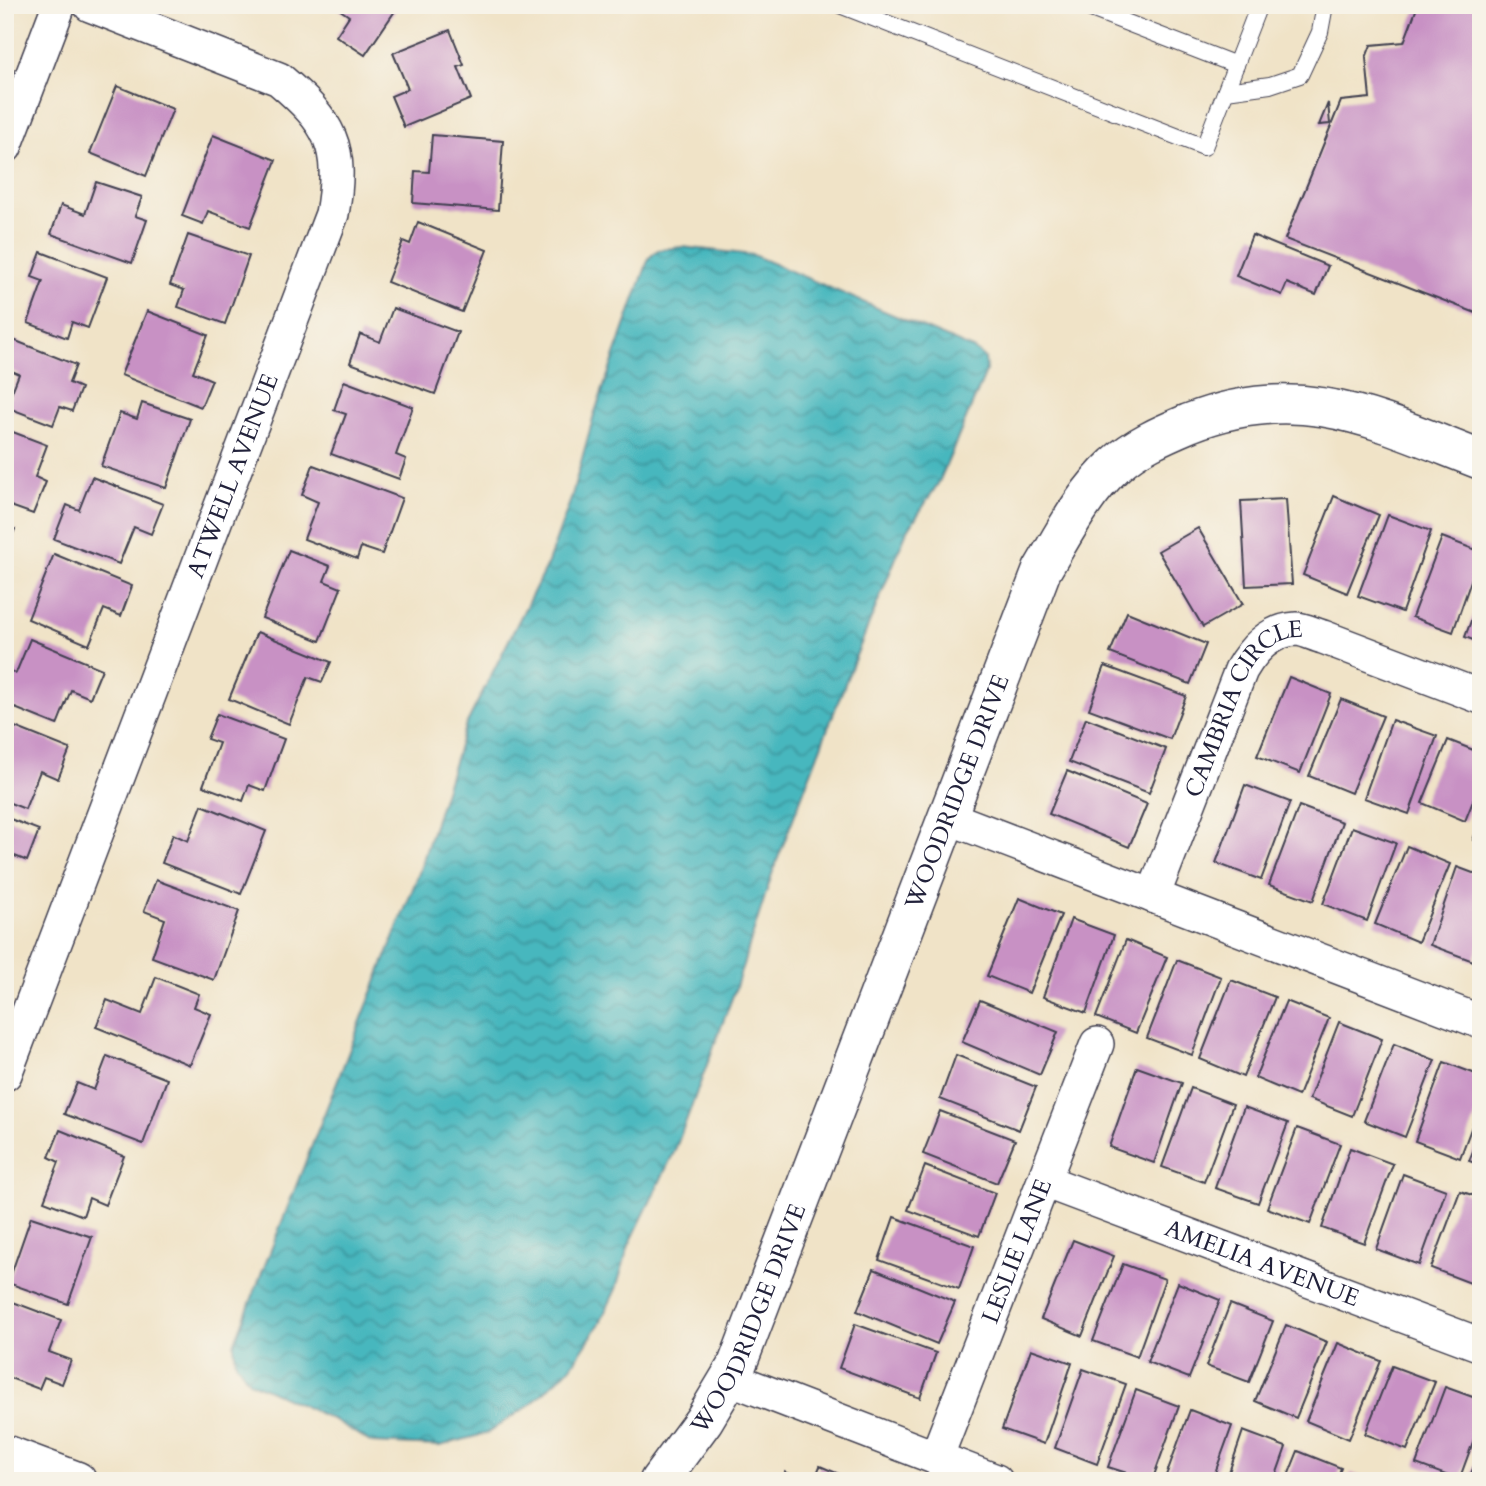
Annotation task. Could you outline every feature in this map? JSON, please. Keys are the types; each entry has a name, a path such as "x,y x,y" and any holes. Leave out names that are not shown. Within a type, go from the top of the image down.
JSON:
{"street":[{"path":"5,147 59,5"},
{"name":"ATWELL AVENUE","path":"5,1074 323,240 332,214 338,178 335,149 323,125 305,101 279,79 90,5"},
{"name":"WOODRIDGE DRIVE","path":"659,1481 704,1420 729,1378 755,1320 1042,570 1076,513 1115,465 1160,435 1213,414 1271,402 1329,406 1399,428 1481,460"},
{"name":"CAMBRIA CIRCLE","path":"1153,896 1241,670 1253,649 1275,636 1296,629 1481,697"},
{"path":"947,817 1481,1022"},
{"name":"LESLIE LANE","path":"936,1458 1097,1044"},
{"name":"AMELIA AVENUE","path":"1044,1181 1481,1345"},
{"path":"729,1378 996,1481"},
{"path":"5,1454 78,1481"}],"lane":[{"path":"840,5 1204,148 1259,5"},
{"path":"1081,5 1236,65"},
{"path":"1226,91 1270,85 1300,75 1320,33 1325,5"}],"water":[{"path":"682,247 753,255 973,349 985,358 986,372 939,482 906,533 851,668 773,871 735,990 675,1150 629,1245 616,1289 600,1323 570,1368 530,1405 487,1433 440,1446 372,1443 334,1420 249,1381 236,1363 234,1344 419,873 465,727 547,565 571,499 594,415 649,258 658,250"}],"building":[{"path":"333,5 399,5 365,55 336,36 349,16"},
{"path":"1418,5 1481,5 1481,315 1285,239 1341,101 1370,98 1366,58 1371,45 1404,42"},
{"path":"450,30 464,65 458,67 471,99 404,127 391,96 408,89 393,53"},
{"path":"117,86 173,109 146,176 90,153"},
{"path":"1328,103 1330,124 1319,125"},
{"path":"213,135 276,160 250,227 208,211 203,224 182,216"},
{"path":"432,135 503,141 498,210 413,203 415,171 429,172"},
{"path":"96,182 142,197 135,216 147,220 132,263 51,234 61,205 85,214"},
{"path":"418,222 487,250 462,312 387,282 403,241 410,244"},
{"path":"188,235 249,256 225,324 178,307 184,290 170,285"},
{"path":"1252,235 1328,266 1316,295 1287,283 1282,295 1236,276"},
{"path":"41,252 107,277 88,328 72,322 67,338 28,323 43,281 32,277"},
{"path":"393,308 458,332 435,394 350,363 360,334 380,342"},
{"path":"147,311 208,335 193,372 212,380 201,407 121,375"},
{"path":"11,339 76,365 69,383 81,388 72,411 60,407 53,425 6,407 19,374 5,368 5,354"},
{"path":"344,381 413,407 396,455 406,459 399,479 331,454 346,414 334,410"},
{"path":"142,403 190,419 166,488 101,466 120,413 137,419"},
{"path":"5,429 47,445 35,477 46,482 33,514 5,504"},
{"path":"313,465 402,498 382,554 361,547 357,559 304,539 318,502 302,495"},
{"path":"92,477 163,504 151,534 134,527 119,564 54,539 67,505 79,510"},
{"path":"1334,496 1379,515 1347,593 1303,575"},
{"path":"1286,499 1292,584 1246,586 1241,501"},
{"path":"1388,515 1431,531 1402,612 1358,596"},
{"path":"5,525 15,529 5,553"},
{"path":"1198,528 1243,604 1203,627 1158,551"},
{"path":"1442,537 1481,552 1453,632 1412,617"},
{"path":"289,550 330,566 324,581 341,588 320,641 262,618"},
{"path":"54,554 132,586 121,616 104,609 89,645 28,619"},
{"path":"1481,594 1481,643 1465,637"},
{"path":"1127,612 1206,644 1190,684 1110,653"},
{"path":"257,632 331,662 322,682 308,677 289,724 229,699"},
{"path":"30,639 102,669 90,698 71,690 57,725 5,704 5,669 16,673"},
{"path":"1105,666 1186,696 1170,739 1089,709"},
{"path":"1289,677 1331,694 1300,773 1257,756"},
{"path":"1341,699 1383,716 1351,793 1309,776"},
{"path":"217,714 284,739 265,791 249,785 243,801 203,786 219,743 207,739"},
{"path":"1086,718 1166,749 1149,793 1069,762"},
{"path":"1392,720 1437,736 1409,814 1364,798"},
{"path":"5,723 70,749 58,779 40,771 25,809 5,801"},
{"path":"1448,740 1481,753 1481,781 1465,821 1422,803"},
{"path":"1067,771 1147,804 1129,847 1049,814"},
{"path":"1245,785 1290,802 1261,880 1216,863"},
{"path":"202,805 266,831 241,894 162,863 173,834 188,841"},
{"path":"1299,806 1342,822 1313,901 1269,885"},
{"path":"5,817 39,830 27,861 10,854 5,865"},
{"path":"1481,821 1481,843 1473,840"},
{"path":"1352,827 1396,843 1367,921 1323,904"},
{"path":"1407,846 1450,864 1418,942 1375,924"},
{"path":"1457,867 1481,876 1481,940 1473,961 1430,945"},
{"path":"156,880 239,911 214,980 152,957 165,919 144,911"},
{"path":"1019,898 1061,915 1029,993 987,976"},
{"path":"1071,919 1114,935 1086,1013 1043,997"},
{"path":"1126,940 1167,957 1136,1033 1096,1017"},
{"path":"1177,960 1221,977 1192,1055 1147,1038"},
{"path":"156,977 199,994 194,1007 211,1014 190,1065 96,1027 107,1000 142,1014"},
{"path":"1231,980 1275,997 1243,1077 1200,1059"},
{"path":"980,1000 1058,1032 1040,1075 962,1042"},
{"path":"1286,1001 1329,1018 1298,1096 1255,1078"},
{"path":"1339,1022 1382,1039 1352,1116 1309,1099"},
{"path":"1394,1044 1435,1060 1405,1137 1364,1121"},
{"path":"956,1055 1036,1087 1019,1130 940,1099"},
{"path":"107,1056 167,1079 143,1144 64,1114 77,1083 94,1090"},
{"path":"1444,1062 1481,1076 1481,1102 1460,1158 1415,1141"},
{"path":"1137,1067 1182,1083 1154,1163 1109,1147"},
{"path":"1191,1088 1233,1104 1204,1182 1162,1167"},
{"path":"1244,1107 1288,1123 1258,1203 1215,1188"},
{"path":"940,1111 1015,1140 997,1183 923,1154"},
{"path":"1297,1128 1340,1144 1310,1224 1267,1208"},
{"path":"60,1130 124,1156 105,1205 89,1198 83,1216 44,1201 59,1162 49,1157"},
{"path":"1481,1132 1481,1165 1469,1161"},
{"path":"1350,1148 1393,1164 1364,1243 1322,1228"},
{"path":"925,1166 995,1193 979,1236 908,1210"},
{"path":"1403,1174 1446,1190 1419,1265 1376,1249"},
{"path":"1460,1191 1481,1198 1481,1264 1473,1284 1431,1268"},
{"path":"31,1217 92,1237 68,1304 8,1283"},
{"path":"894,1217 974,1246 959,1289 879,1260"},
{"path":"1073,1240 1114,1256 1082,1336 1041,1319"},
{"path":"1123,1264 1165,1279 1137,1357 1093,1341"},
{"path":"874,1269 955,1302 937,1344 857,1311"},
{"path":"1178,1283 1220,1300 1189,1378 1147,1362"},
{"path":"5,1299 61,1320 49,1352 71,1360 62,1384 44,1377 39,1389 5,1376"},
{"path":"1230,1304 1273,1321 1249,1382 1206,1366"},
{"path":"855,1324 936,1353 920,1398 839,1368"},
{"path":"1286,1325 1327,1342 1296,1418 1255,1401"},
{"path":"1338,1343 1381,1361 1349,1439 1306,1421"},
{"path":"1031,1349 1072,1363 1044,1444 1002,1429"},
{"path":"1392,1366 1435,1382 1407,1450 1365,1434"},
{"path":"1083,1369 1126,1384 1097,1464 1055,1448"},
{"path":"1445,1387 1481,1400 1481,1420 1459,1480 1416,1464"},
{"path":"1136,1390 1179,1406 1152,1481 1108,1467"},
{"path":"1190,1410 1232,1426 1212,1481 1164,1481"},
{"path":"1243,1431 1286,1447 1274,1481 1226,1481"},
{"path":"1481,1449 1481,1481 1468,1481"},
{"path":"1298,1451 1341,1468 1336,1481 1286,1481"},
{"path":"820,1466 846,1477 845,1481 814,1481"},
{"path":"785,1472 806,1481 782,1481"},
{"path":"1351,1473 1371,1480 1371,1481 1348,1481"}]}
